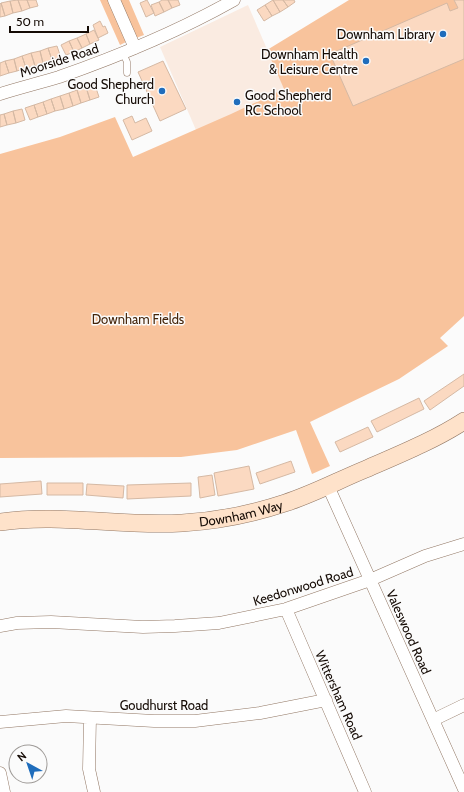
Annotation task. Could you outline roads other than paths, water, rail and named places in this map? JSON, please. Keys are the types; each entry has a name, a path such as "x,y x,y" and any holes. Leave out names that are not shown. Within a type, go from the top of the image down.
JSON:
{"street":[{"path":"114,0 135,48"},
{"name":"Moorside Road","path":"0,94 58,77 123,53 213,12 234,0"},
{"name":"Downham Way","path":"0,522 42,520 150,524 183,523 248,513 286,503 328,486 403,453 464,421"},
{"name":"Valeswood Road","path":"328,486 464,789"},
{"name":"Keedonwood Road","path":"0,626 17,623 51,622 143,627 219,623 286,609 370,580 425,556 464,544"},
{"name":"Wittersham Road","path":"286,609 365,792"},
{"name":"Goudhurst Road","path":"0,722 66,716 154,721 195,720 260,713 326,700"},
{"path":"433,720 464,705"},
{"path":"90,718 88,769 94,792"},
{"path":"0,773 4,792"}],"lane":[{"path":"123,53 127,62 126,73"}],"place":[{"name":"Downham Library","path":"443,34"},
{"name":"Downham Health & Leisure Centre","path":"366,61"},
{"name":"Good Shepherd Church","path":"162,91"},
{"name":"Good Shepherd RC School","path":"237,102"}],"park label":[{"name":"Downham Fields","path":"138,319"}]}
